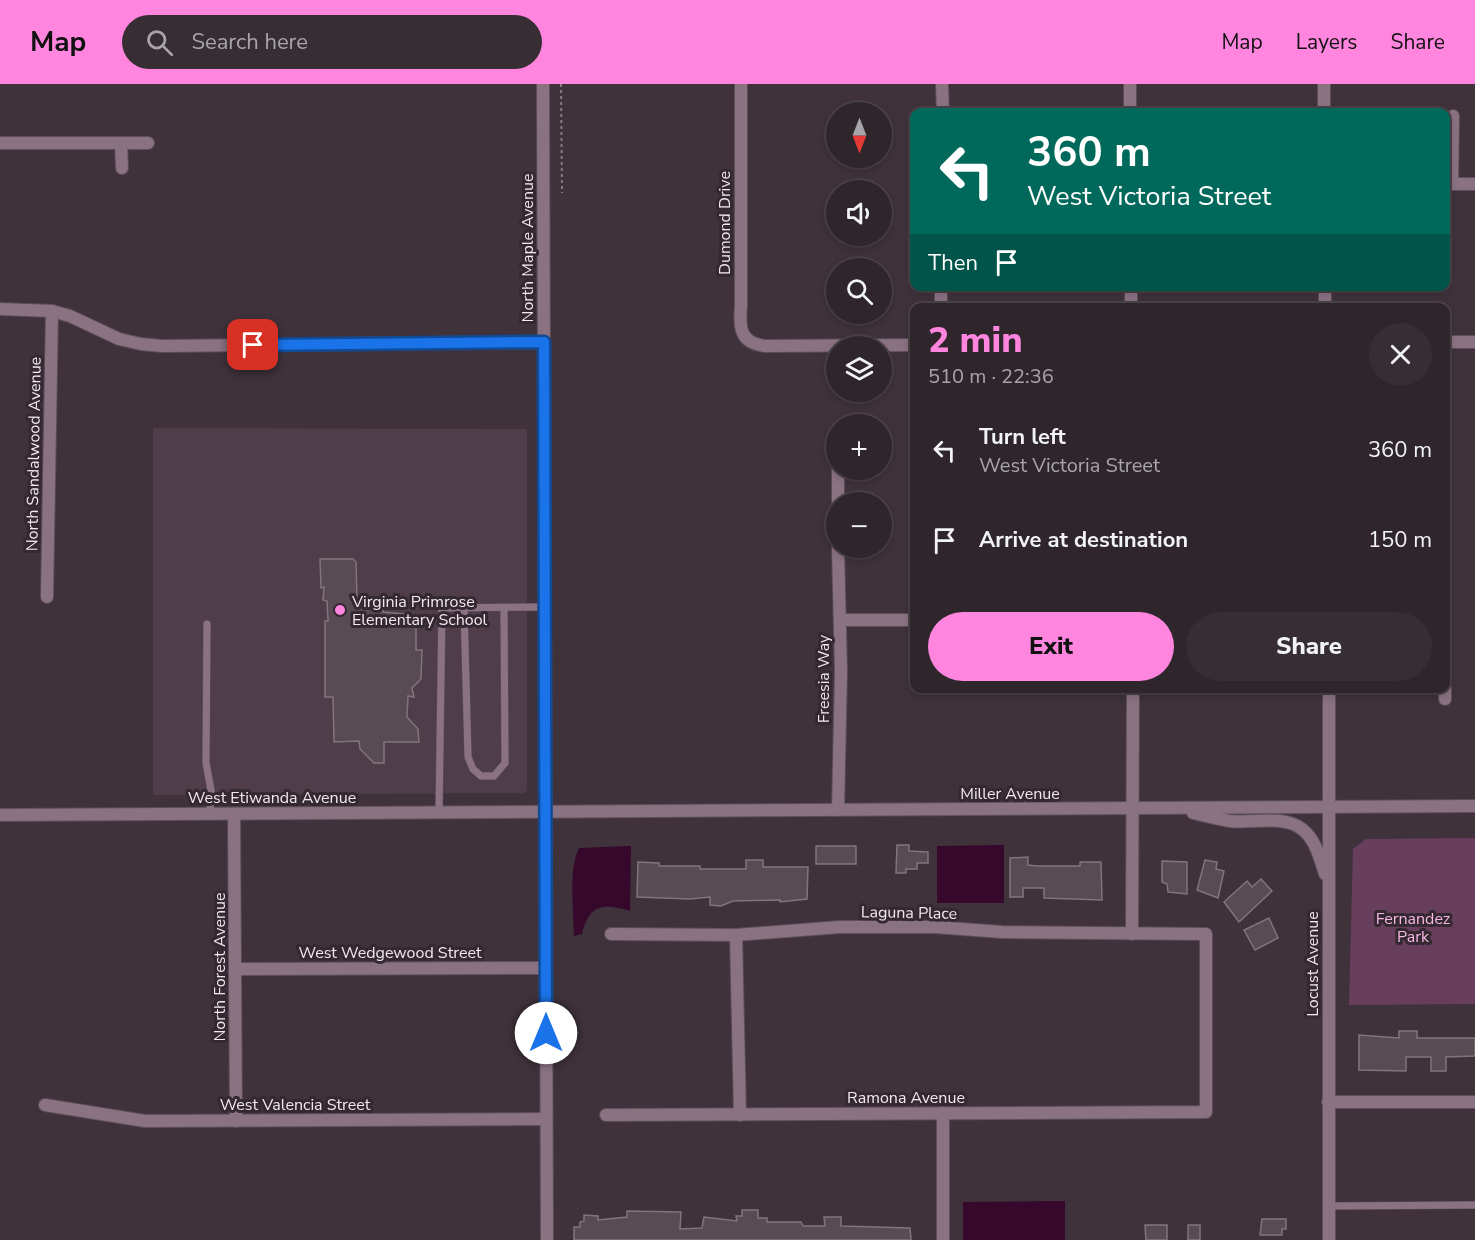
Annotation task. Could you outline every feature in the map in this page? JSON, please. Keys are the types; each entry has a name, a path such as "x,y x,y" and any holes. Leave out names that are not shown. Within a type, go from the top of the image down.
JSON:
{"street":[{"name":"North Maple Avenue","path":"543,84 547,1240"},
{"name":"Dumond Drive","path":"741,84 741,306 739,324 747,339 754,345 765,346 910,345"},
{"path":"942,84 943,108"},
{"path":"1130,84 1130,108"},
{"path":"1324,84 1324,108"},
{"path":"1450,167 1453,116"},
{"path":"0,143 148,143"},
{"path":"121,143 122,168"},
{"path":"1450,184 1475,184"},
{"path":"0,309 52,311 70,315 119,339 162,346 544,342"},
{"name":"North Sandalwood Avenue","path":"47,597 52,311"},
{"path":"1450,342 1475,342"},
{"name":"Freesia Way","path":"838,558 838,810"},
{"path":"840,620 910,620"},
{"path":"1132,933 1133,693"},
{"name":"Locust Avenue","path":"1329,693 1329,1240"},
{"name":"Miller Avenue","path":"545,812 1475,806"},
{"path":"1172,808 1230,821 1278,822 1295,825 1302,829 1313,843 1328,882"},
{"name":"West Etiwanda Avenue","path":"0,815 545,812"},
{"name":"North Forest Avenue","path":"234,814 236,1121"},
{"name":"Laguna Place","path":"612,933 736,935 840,927 935,927 1002,932 1206,934 1206,1112"},
{"path":"736,935 740,1115"},
{"name":"West Wedgewood Street","path":"235,969 546,968"},
{"path":"1328,1102 1475,1102"},
{"name":"West Valencia Street","path":"45,1106 145,1121 546,1119"},
{"name":"Ramona Avenue","path":"606,1115 1206,1112"},
{"path":"943,1113 943,1240"}],"lane":[{"path":"464,607 468,757 473,769 481,776 494,776 505,764 504,608"},
{"path":"440,813 442,608 544,607"},
{"path":"207,624 206,763 211,790 210,814"},
{"path":"1329,1206 1475,1206"}],"path":[{"path":"561,84 562,193"}],"shaded area":[{"name":"Virginia Primrose Elementary School","path":"153,428 527,429 527,790 524,793 153,795"},
{"path":"1004,845 1004,903 937,903 937,846"},
{"path":"631,846 630,911 612,907 598,908 589,917 582,934 574,936 572,891 579,848"},
{"path":"1065,1201 1065,1240 963,1240 963,1202"}],"green space":[{"name":"Fernandez Park","path":"1475,838 1475,1004 1349,1005 1353,849 1366,839"}],"building":[{"path":"320,559 353,559 356,562 357,599 383,599 383,612 404,614 409,620 416,620 416,650 422,650 421,679 412,688 414,697 408,696 407,717 418,729 419,742 384,742 384,763 374,763 360,749 359,741 334,742 333,697 325,697 325,621 328,621 327,601 323,600 324,587 321,588"},
{"path":"897,845 909,845 909,851 928,852 928,863 917,863 917,869 906,869 906,873 896,873"},
{"path":"816,846 856,846 856,864 816,864"},
{"path":"1028,857 1028,865 1037,866 1080,866 1080,862 1101,862 1102,900 1044,898 1044,888 1023,888 1023,897 1010,897 1010,858"},
{"path":"746,860 763,860 763,867 808,867 807,899 780,902 780,900 733,901 721,906 710,905 710,897 690,899 637,897 638,862 659,863 659,866 700,866 700,869 746,869"},
{"path":"1205,860 1217,862 1216,869 1224,871 1218,898 1197,890"},
{"path":"1162,861 1187,862 1187,894 1168,892 1167,884 1162,882"},
{"path":"1261,879 1272,891 1239,922 1224,902 1247,881 1252,887"},
{"path":"1269,918 1278,938 1255,950 1244,930"},
{"path":"1399,1031 1417,1031 1417,1038 1475,1038 1475,1056 1446,1057 1446,1071 1431,1071 1431,1057 1406,1057 1406,1071 1359,1070 1359,1035 1399,1038"},
{"path":"742,1210 758,1210 758,1218 767,1218 767,1222 801,1222 803,1226 825,1226 824,1217 841,1217 841,1226 910,1228 911,1240 574,1240 574,1227 580,1227 580,1222 584,1221 584,1215 598,1216 598,1220 627,1217 627,1211 681,1212 680,1229 702,1228 704,1217 737,1221 736,1216 742,1216"},
{"path":"1262,1219 1286,1219 1286,1229 1282,1229 1282,1235 1260,1235"},
{"path":"1145,1225 1167,1225 1167,1240 1146,1240"},
{"path":"1188,1225 1200,1225 1200,1240 1188,1240"}],"place":[{"name":"Virginia Primrose Elementary School","path":"340,610"}],"route":[{"path":"253,345 544,342 546,1033"}]}
